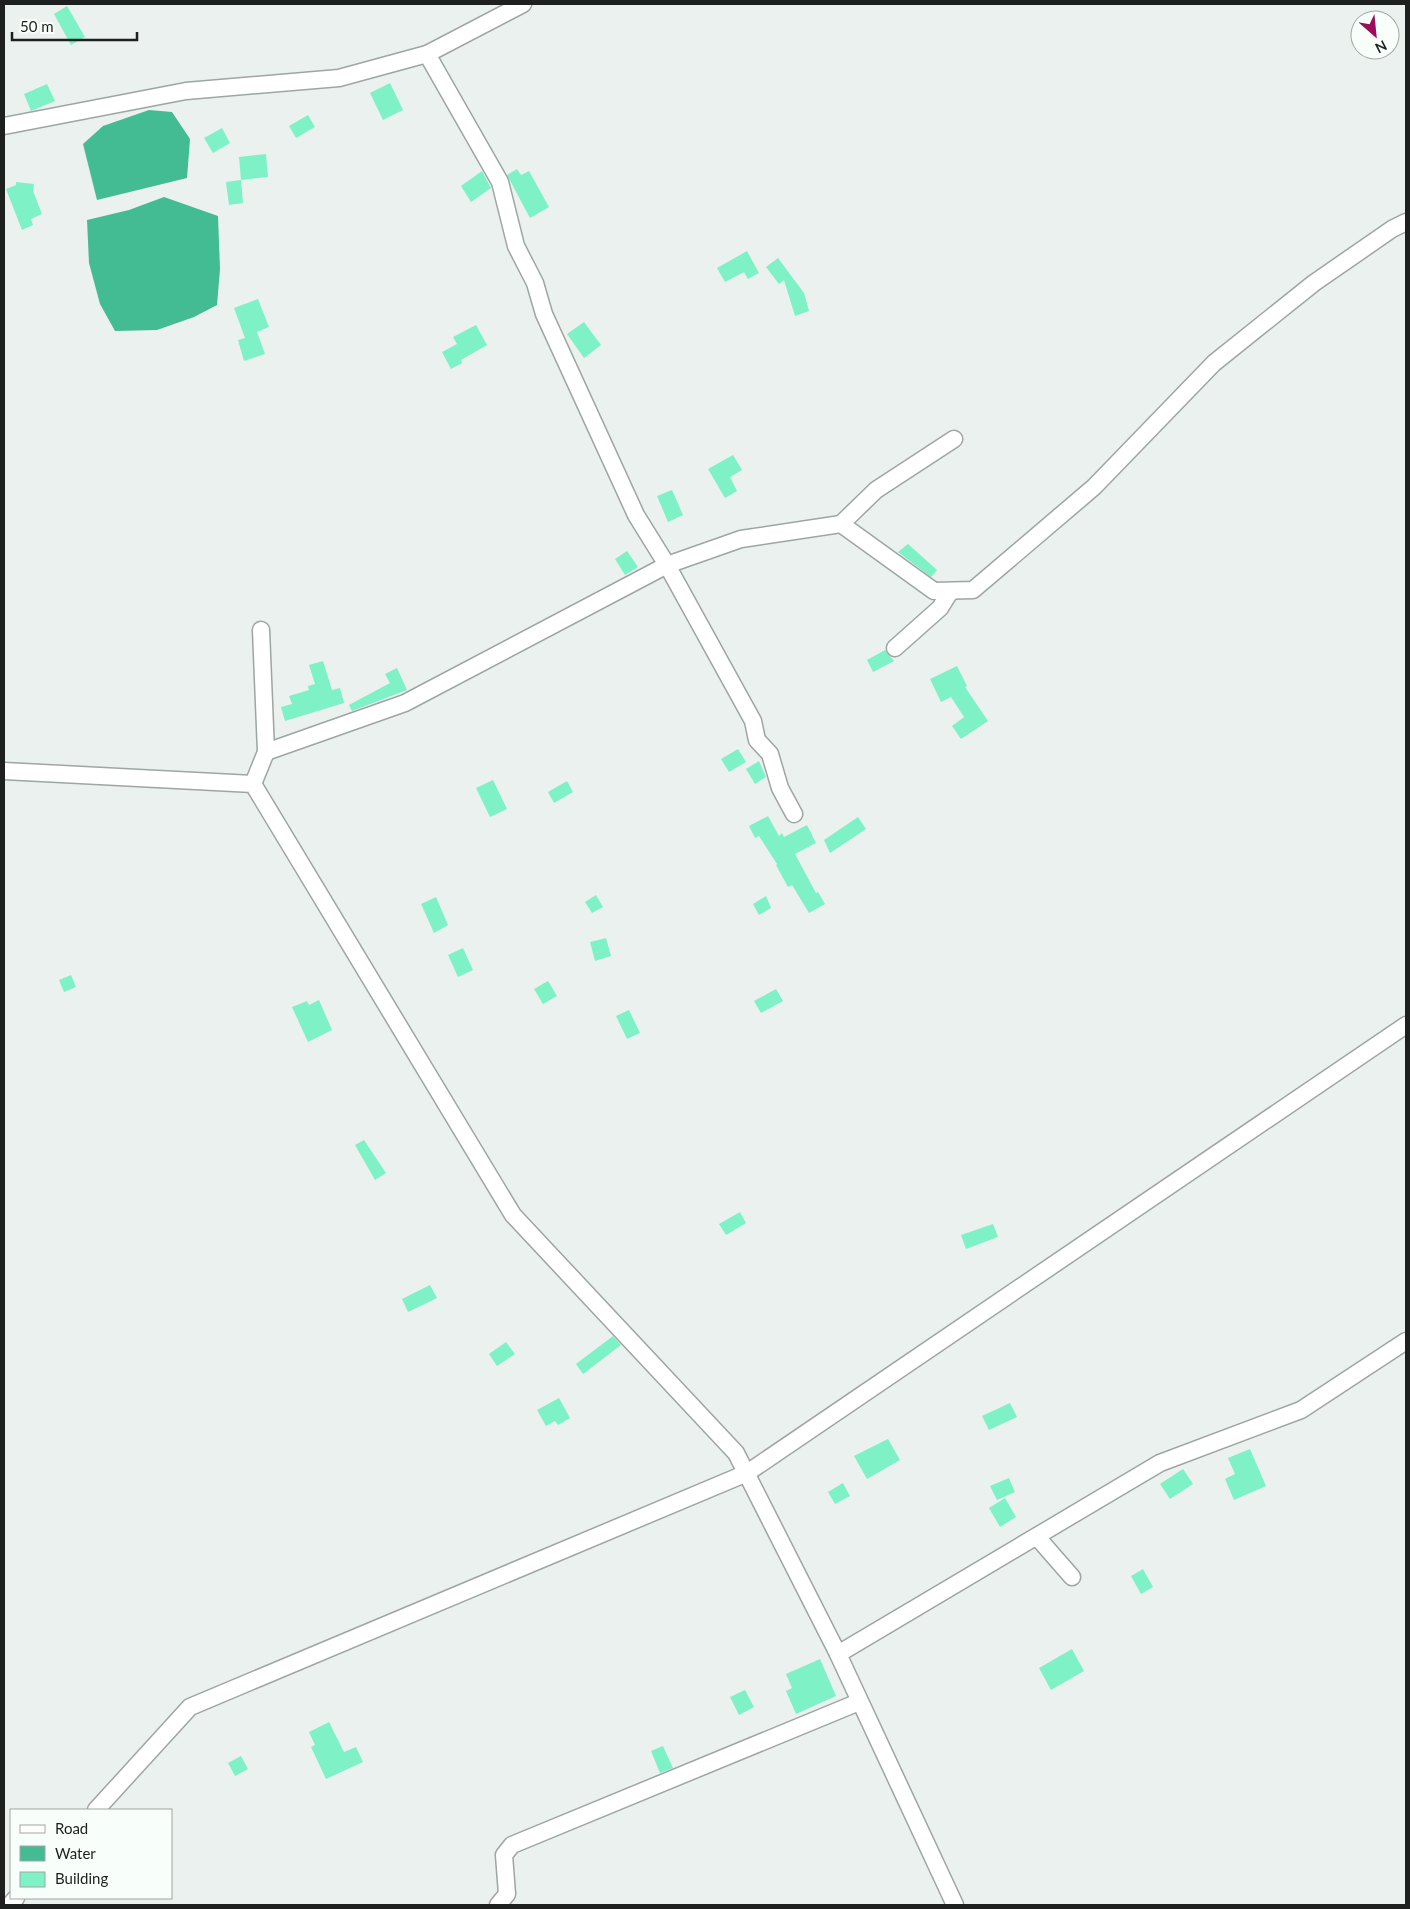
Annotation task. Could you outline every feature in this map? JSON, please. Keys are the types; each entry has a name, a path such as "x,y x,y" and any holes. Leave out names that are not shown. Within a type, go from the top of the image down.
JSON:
{"street":[{"path":"4,126 186,91 339,78 427,54 523,4"},
{"path":"427,54 500,182 516,246 535,283 544,314 636,515 754,721 757,740 770,754 780,788 794,814"},
{"path":"841,524 934,591 972,590 1094,488 1214,363 1314,283 1392,229 1406,222"},
{"path":"266,752 405,703 666,565 740,539 841,524 876,490 954,439"},
{"path":"895,648 940,608 950,592"},
{"path":"253,784 266,752 261,630"},
{"path":"4,771 253,784"},
{"path":"253,784 512,1215 736,1453 838,1654 955,1905"},
{"path":"97,1809 190,1707 747,1473 1406,1025"},
{"path":"838,1654 1160,1463 1301,1410 1406,1341"},
{"path":"1037,1536 1072,1577"},
{"path":"498,1905 507,1894 504,1855 512,1844 859,1702"}],"water":[{"path":"149,110 172,112 190,139 187,178 97,200 83,144 103,126"},
{"path":"164,197 218,216 220,269 217,305 194,317 157,330 115,331 100,304 89,263 87,220 129,210"}],"building":[{"path":"67,6 85,37 71,45 54,14"},
{"path":"390,83 403,110 383,120 370,93"},
{"path":"47,84 55,101 31,111 24,94"},
{"path":"308,115 315,127 296,138 289,126"},
{"path":"222,128 230,143 213,153 204,138"},
{"path":"266,154 268,177 241,180 239,157"},
{"path":"517,169 521,175 529,171 549,207 530,218 507,175"},
{"path":"482,171 491,188 471,202 461,186"},
{"path":"241,180 243,203 229,205 226,182"},
{"path":"16,182 34,184 33,191 42,214 31,219 33,225 22,230 6,189 16,185"},
{"path":"747,251 759,273 748,279 744,272 725,282 717,268"},
{"path":"778,258 804,293 809,311 795,316 784,280 779,284 766,267"},
{"path":"258,299 269,327 257,332 265,354 244,361 238,340 245,338 234,308"},
{"path":"584,322 601,345 584,358 567,334"},
{"path":"476,325 487,345 461,360 462,363 451,369 442,352 457,344 453,337"},
{"path":"733,455 742,470 730,477 737,491 725,498 708,469"},
{"path":"672,490 683,515 668,522 657,496"},
{"path":"908,544 937,570 931,577 898,552"},
{"path":"627,551 638,567 625,575 615,559"},
{"path":"885,650 894,661 873,672 867,660"},
{"path":"323,661 332,690 340,688 344,703 285,721 281,707 292,704 289,696 309,690 308,686 315,684 309,665"},
{"path":"957,666 967,686 965,687 988,721 961,739 952,726 964,717 951,697 941,702 930,679"},
{"path":"397,668 407,690 352,711 349,705 390,683 385,674"},
{"path":"738,749 746,762 729,772 721,759"},
{"path":"759,761 766,777 755,784 746,769"},
{"path":"493,780 507,809 490,817 476,788"},
{"path":"567,781 573,792 554,803 548,792"},
{"path":"768,816 779,836 782,833 784,837 807,825 816,843 795,854 816,893 818,892 825,904 809,913 792,885 788,887 777,864 759,836 755,838 749,826"},
{"path":"858,817 866,829 830,853 824,840"},
{"path":"596,895 603,907 592,913 585,902"},
{"path":"766,896 771,908 759,915 753,904"},
{"path":"436,897 448,925 434,933 421,904"},
{"path":"606,938 611,956 595,961 590,942"},
{"path":"463,948 473,970 458,977 448,955"},
{"path":"71,975 76,987 64,992 59,980"},
{"path":"548,981 557,996 543,1004 534,989"},
{"path":"776,989 783,1001 761,1013 754,1001"},
{"path":"319,1000 332,1030 308,1042 292,1007 307,1001 309,1005"},
{"path":"629,1010 640,1033 627,1039 616,1016"},
{"path":"364,1140 386,1173 375,1180 355,1145"},
{"path":"740,1212 746,1223 726,1235 719,1224"},
{"path":"993,1224 998,1237 966,1249 961,1235"},
{"path":"430,1285 437,1298 408,1312 402,1299"},
{"path":"613,1336 621,1345 583,1374 576,1364"},
{"path":"506,1342 515,1354 497,1366 489,1354"},
{"path":"559,1398 570,1418 558,1425 555,1421 546,1426 537,1410"},
{"path":"1010,1403 1017,1417 989,1430 982,1416"},
{"path":"888,1439 900,1460 867,1479 854,1456"},
{"path":"1250,1449 1266,1486 1234,1500 1225,1479 1235,1474 1228,1458"},
{"path":"1183,1469 1193,1484 1170,1499 1160,1484"},
{"path":"1009,1478 1015,1492 997,1500 990,1486"},
{"path":"843,1483 850,1496 835,1504 828,1492"},
{"path":"1005,1498 1016,1517 1000,1527 989,1508"},
{"path":"1143,1569 1153,1587 1141,1594 1131,1576"},
{"path":"1072,1649 1084,1671 1051,1690 1039,1668"},
{"path":"820,1659 836,1696 796,1714 786,1691 792,1688 786,1674"},
{"path":"745,1690 754,1707 739,1715 730,1697"},
{"path":"329,1722 344,1752 356,1747 363,1762 326,1779 311,1747 315,1745 309,1732"},
{"path":"663,1746 673,1768 660,1773 651,1751"},
{"path":"241,1756 248,1769 235,1776 228,1763"}]}
